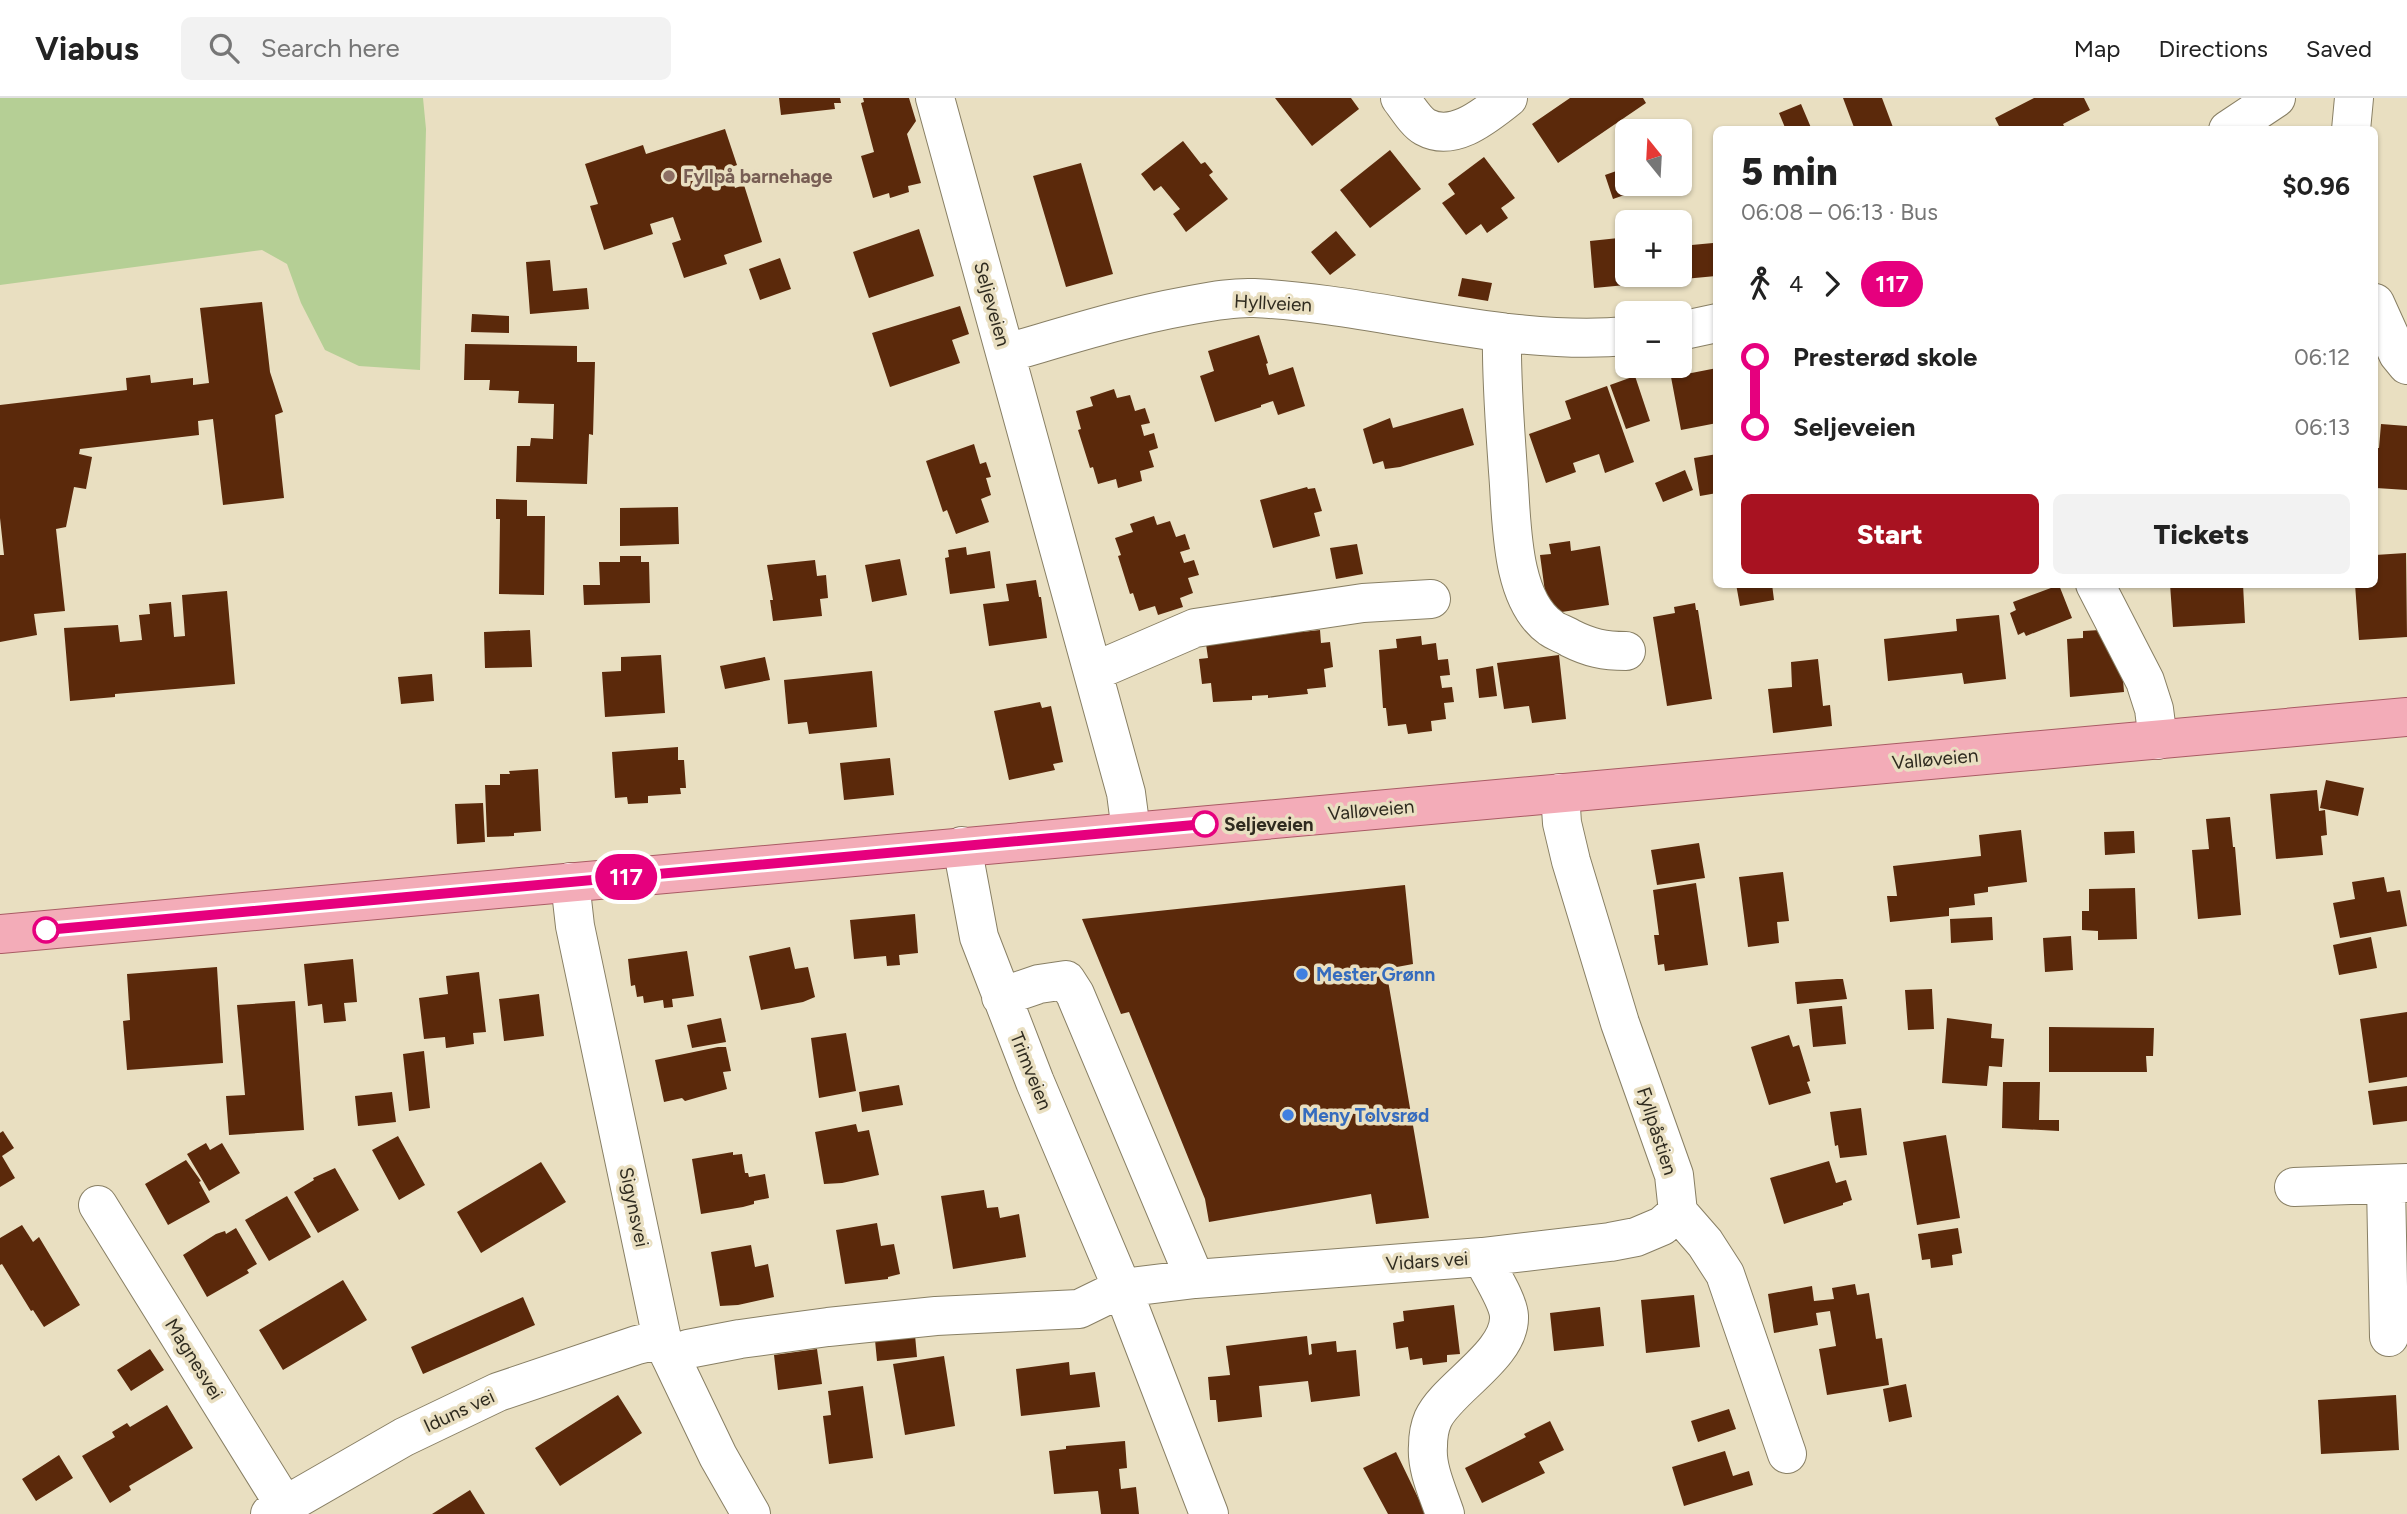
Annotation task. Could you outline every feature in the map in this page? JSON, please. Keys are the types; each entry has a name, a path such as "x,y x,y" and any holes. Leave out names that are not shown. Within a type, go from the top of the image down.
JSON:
{"main road":[{"name":"Valløveien","path":"0,934 2407,718"}],"street":[{"name":"Seljeveien","path":"935,98 1126,793 1131,831"},
{"path":"1400,98 1423,126 1444,134 1487,114 1508,98"},
{"path":"2234,126 2276,98"},
{"path":"2351,126 2354,98"},
{"name":"Hyllveien","path":"1007,353 1147,313 1205,302 1251,298 1502,332 1615,337"},
{"path":"2378,310 2398,354 2407,365"},
{"path":"1692,328 1713,324"},
{"path":"1502,332 1501,372 1513,531 1516,569 1522,586 1549,627 1587,647 1601,651 1626,651"},
{"path":"2097,588 2145,681 2154,709 2158,740"},
{"path":"1093,672 1195,628 1363,603 1432,599"},
{"name":"Fyllpåstien","path":"1560,793 1562,823 1571,861 1620,1023 1674,1175 1678,1212"},
{"name":"Trimveien","path":"962,846 979,937 1035,1082 1122,1289 1209,1514"},
{"name":"Sigynsvei","path":"570,882 575,926 666,1348 718,1456 751,1514"},
{"path":"1002,997 1038,984 1066,980 1075,993 1195,1279"},
{"path":"2294,1186 2396,1184 2389,1337"},
{"name":"Magnesvei","path":"98,1205 281,1511"},
{"path":"1482,1257 1636,1237 1662,1226 1678,1212 1705,1243 1725,1274 1787,1454"},
{"name":"Vidars vei","path":"1122,1289 1195,1279 1482,1257 1506,1306 1509,1315 1508,1327 1496,1351 1432,1420 1428,1447 1430,1465 1445,1514"},
{"path":"666,1348 688,1349 828,1327 936,1316 1079,1310 1122,1289"},
{"name":"Iduns vei","path":"281,1511 404,1437 498,1392 637,1345 666,1348"}],"green space":[{"path":"0,98 423,98 426,129 420,370 359,366 325,350 301,303 287,264 262,250 0,285"}],"building":[{"path":"779,98 840,98 841,103 834,103 835,109 781,115"},
{"path":"863,98 909,98 916,121 907,134 921,183 908,186 909,192 890,198 889,193 873,198 861,156 874,152 861,103 864,102"},
{"path":"1275,98 1351,98 1359,109 1312,146"},
{"path":"1570,98 1643,98 1646,103 1623,119 1615,119 1615,124 1558,163 1532,124"},
{"path":"1843,98 1882,98 1892,126 1854,126"},
{"path":"2034,98 2084,98 2090,110 2063,124 2064,126 1999,126 1995,118"},
{"path":"1801,104 1810,126 1784,126 1779,113"},
{"path":"725,129 737,165 729,168 735,188 744,185 762,242 724,255 727,264 684,278 672,243 681,240 673,217 650,224 653,234 604,250 590,206 598,204 585,164 643,145 646,154"},
{"path":"1183,141 1201,164 1205,162 1213,172 1209,175 1228,199 1186,232 1173,214 1180,209 1161,186 1154,191 1141,174"},
{"path":"1390,150 1421,189 1370,228 1340,190"},
{"path":"1484,157 1515,198 1501,208 1508,218 1487,233 1481,224 1466,235 1442,203 1455,194 1448,184"},
{"path":"1081,163 1113,274 1066,287 1033,176"},
{"path":"1615,171 1615,196 1622,196 1613,199 1605,175"},
{"path":"919,229 934,276 869,298 853,252"},
{"path":"1336,231 1356,255 1330,275 1311,252"},
{"path":"1615,238 1615,286 1594,288 1590,241"},
{"path":"1713,243 1713,276 1692,278 1692,245"},
{"path":"780,258 791,289 760,300 749,269"},
{"path":"550,260 553,291 587,288 589,309 530,314 526,262"},
{"path":"1462,278 1492,283 1488,301 1458,296"},
{"path":"262,302 270,372 283,412 275,415 284,498 223,505 213,419 198,421 199,435 80,449 79,454 92,457 86,489 74,487 66,527 56,529 65,611 34,614 37,635 0,642 0,555 4,555 0,518 0,405 127,390 126,378 150,375 151,383 193,378 193,385 209,383 200,308"},
{"path":"960,306 969,334 952,340 960,363 890,387 872,333"},
{"path":"472,314 509,316 509,333 471,332"},
{"path":"1259,335 1269,375 1293,367 1305,406 1278,415 1273,401 1215,422 1200,376 1214,371 1208,351"},
{"path":"465,344 577,346 577,362 595,362 593,435 589,434 587,484 516,482 517,446 530,446 531,438 553,439 554,404 518,403 519,391 489,390 490,380 464,380"},
{"path":"1713,369 1713,424 1681,430 1671,378 1692,378 1692,373"},
{"path":"1636,378 1650,421 1626,429 1610,385"},
{"path":"1607,386 1634,462 1605,473 1599,454 1573,463 1576,472 1546,483 1529,434 1571,419 1565,401"},
{"path":"1114,389 1117,398 1130,395 1135,411 1145,408 1150,423 1141,425 1144,436 1154,433 1158,448 1149,451 1154,467 1140,471 1142,481 1118,488 1116,479 1098,484 1078,430 1081,429 1076,411 1093,406 1090,397"},
{"path":"1463,408 1474,445 1400,467 1385,469 1383,461 1373,464 1363,429 1390,418 1393,428"},
{"path":"2381,424 2407,426 2407,490 2378,488"},
{"path":"974,444 980,464 986,462 991,477 986,478 991,495 981,499 989,522 956,534 947,510 943,512 926,461"},
{"path":"1713,455 1713,494 1700,496 1694,458"},
{"path":"1685,470 1693,490 1663,502 1655,483"},
{"path":"1307,487 1315,488 1322,511 1314,513 1320,536 1273,548 1260,500"},
{"path":"496,499 527,500 527,516 545,516 544,595 499,594 500,519 496,519"},
{"path":"678,507 679,544 620,546 620,508"},
{"path":"1154,516 1157,525 1170,521 1176,537 1185,534 1190,549 1180,552 1184,563 1194,560 1199,575 1188,578 1193,593 1180,598 1183,607 1158,615 1155,606 1139,611 1133,593 1130,594 1115,538 1133,532 1130,524"},
{"path":"1570,541 1571,551 1600,546 1609,605 1548,614 1540,555 1551,554 1549,544"},
{"path":"1357,544 1363,574 1336,579 1330,548"},
{"path":"966,547 967,555 990,551 995,588 950,594 945,558 949,557 948,550"},
{"path":"2406,553 2407,637 2359,640 2355,588 2378,588 2378,555"},
{"path":"620,556 641,556 641,562 649,562 650,603 584,605 583,585 600,585 599,562 620,562"},
{"path":"900,559 907,595 872,602 865,565"},
{"path":"815,560 817,576 826,575 828,598 820,599 822,616 773,621 770,600 773,600 767,565"},
{"path":"1036,580 1047,638 989,646 983,604 1009,601 1006,584"},
{"path":"1737,588 1772,588 1774,600 1740,606"},
{"path":"2051,588 2060,588 2072,618 2026,636 2024,632 2018,635 2010,613 2016,610 2013,602"},
{"path":"2170,588 2243,588 2245,623 2173,627"},
{"path":"227,591 235,684 115,694 115,697 70,701 64,628 118,625 120,642 142,640 139,615 150,614 149,604 171,602 174,637 185,636 182,595"},
{"path":"1695,603 1712,699 1667,706 1653,617 1675,613 1674,607"},
{"path":"1999,615 2006,679 1964,684 1962,673 1888,681 1884,639 1957,631 1956,619"},
{"path":"1301,622 1302,632 1320,630 1321,643 1330,642 1333,667 1324,669 1326,687 1307,689 1308,694 1268,698 1268,695 1252,696 1252,700 1213,702 1211,683 1202,684 1199,659 1208,658 1206,644 1270,626 1271,636 1287,634 1286,624"},
{"path":"530,630 532,667 485,668 484,632"},
{"path":"2100,630 2105,645 2112,644 2121,653 2124,692 2070,697 2067,639 2083,638 2083,631"},
{"path":"1421,636 1422,645 1436,643 1438,660 1448,659 1450,675 1440,676 1442,688 1452,687 1454,702 1444,703 1446,719 1431,721 1432,731 1408,734 1406,724 1388,726 1386,708 1383,708 1379,650 1397,648 1396,639"},
{"path":"661,655 665,713 605,717 602,672 621,671 621,657"},
{"path":"1559,655 1566,719 1532,723 1529,706 1504,709 1497,663"},
{"path":"765,657 770,680 725,689 720,666"},
{"path":"1818,659 1823,706 1830,705 1832,726 1773,733 1768,689 1792,687 1791,662"},
{"path":"1493,666 1497,696 1479,698 1476,669"},
{"path":"872,671 877,727 809,734 807,722 788,724 784,680"},
{"path":"432,674 434,701 401,704 398,677"},
{"path":"1040,702 1042,708 1051,706 1063,762 1053,764 1055,770 1009,780 994,711"},
{"path":"678,747 678,760 684,760 686,788 680,788 681,794 648,796 648,803 628,804 627,797 615,798 612,752"},
{"path":"890,758 894,795 844,800 840,763"},
{"path":"538,769 541,831 487,837 485,785 500,785 500,774 510,774 509,771"},
{"path":"2326,780 2364,788 2358,816 2320,808"},
{"path":"2317,790 2319,811 2325,810 2327,835 2321,836 2323,855 2276,859 2270,794"},
{"path":"483,803 485,842 457,844 455,804"},
{"path":"2230,817 2241,915 2198,919 2192,850 2209,849 2206,819"},
{"path":"2021,830 2027,882 1988,887 1988,892 1974,894 1975,905 1949,908 1949,916 1890,922 1887,896 1897,896 1893,866 1981,856 1979,835"},
{"path":"2134,831 2135,853 2105,855 2104,832"},
{"path":"1699,843 1705,878 1657,885 1651,850"},
{"path":"1783,872 1789,921 1777,922 1779,943 1748,947 1739,877"},
{"path":"2384,877 2387,892 2400,890 2407,926 2340,938 2333,903 2355,899 2352,882"},
{"path":"1696,883 1708,965 1665,971 1664,964 1658,965 1654,935 1659,935 1653,890"},
{"path":"1405,885 1413,964 1386,969 1429,1218 1376,1224 1371,1194 1209,1222 1205,1199 1129,1012 1121,1014 1082,919"},
{"path":"2135,888 2137,939 2098,940 2098,931 2082,930 2082,911 2089,911 2089,889"},
{"path":"915,914 918,953 899,955 900,965 887,966 886,956 854,959 850,920"},
{"path":"1992,917 1993,940 1951,943 1950,919"},
{"path":"2071,936 2073,970 2045,972 2043,938"},
{"path":"2371,937 2377,968 2339,975 2333,945"},
{"path":"790,947 795,969 808,967 815,997 761,1010 749,956"},
{"path":"687,951 694,996 672,999 673,1007 664,1008 663,1000 644,1003 643,996 637,997 635,985 631,986 628,959"},
{"path":"353,959 357,1002 344,1003 346,1021 324,1023 322,1004 308,1006 304,964"},
{"path":"217,967 223,1063 127,1070 123,1021 130,1020 127,974"},
{"path":"479,972 486,1032 473,1033 474,1044 446,1048 445,1037 424,1039 419,998 448,994 446,976"},
{"path":"1843,979 1847,999 1797,1004 1795,982"},
{"path":"1932,989 1934,1029 1908,1030 1905,990"},
{"path":"539,994 544,1036 504,1041 499,999"},
{"path":"295,1001 304,1130 229,1135 226,1096 245,1095 237,1005"},
{"path":"1842,1006 1846,1044 1813,1047 1809,1009"},
{"path":"2407,1012 2407,1077 2369,1083 2360,1019"},
{"path":"721,1018 726,1042 692,1048 687,1025"},
{"path":"1947,1018 1992,1024 1991,1038 2004,1039 2002,1067 1989,1066 1987,1086 1942,1083"},
{"path":"2049,1027 2154,1028 2153,1056 2146,1056 2147,1072 2049,1072"},
{"path":"846,1033 856,1091 819,1098 811,1038"},
{"path":"1789,1035 1793,1047 1799,1045 1811,1093 1769,1105 1751,1047"},
{"path":"726,1047 731,1071 723,1072 727,1089 685,1101 682,1098 664,1102 655,1060"},
{"path":"424,1051 430,1108 409,1111 403,1054"},
{"path":"2003,1082 2040,1082 2039,1120 2059,1120 2059,1131 2002,1128"},
{"path":"899,1085 903,1105 862,1112 859,1092"},
{"path":"2407,1086 2407,1121 2373,1125 2368,1091"},
{"path":"392,1092 396,1122 358,1126 355,1096"},
{"path":"1861,1108 1867,1155 1840,1158 1838,1145 1835,1146 1830,1112"},
{"path":"856,1124 858,1132 869,1130 879,1175 824,1184 815,1132"},
{"path":"3,1131 14,1148 2,1156 15,1178 0,1187 0,1133"},
{"path":"1946,1135 1960,1218 1917,1225 1903,1142"},
{"path":"398,1136 425,1185 399,1200 372,1150"},
{"path":"206,1143 210,1150 222,1143 240,1173 209,1191 187,1154"},
{"path":"733,1152 733,1155 742,1154 745,1173 748,1173 749,1177 765,1174 769,1198 743,1207 701,1214 692,1159"},
{"path":"186,1160 201,1181 199,1182 210,1202 168,1225 145,1184"},
{"path":"1829,1161 1836,1183 1846,1180 1852,1200 1784,1224 1770,1178"},
{"path":"541,1162 566,1202 481,1253 457,1212"},
{"path":"335,1168 359,1210 318,1233 294,1192 314,1180 313,1178"},
{"path":"984,1190 987,1208 998,1207 1000,1218 1019,1214 1026,1257 953,1269 941,1196"},
{"path":"287,1196 311,1237 269,1261 245,1220"},
{"path":"877,1223 881,1246 894,1244 900,1274 888,1279 845,1284 836,1230"},
{"path":"22,1225 33,1242 39,1237 80,1305 44,1327 2,1264 0,1265 0,1238"},
{"path":"236,1228 257,1264 247,1270 249,1273 207,1297 183,1255 216,1234 225,1231 226,1234"},
{"path":"1958,1228 1962,1253 1952,1255 1953,1265 1931,1268 1930,1259 1922,1260 1918,1234"},
{"path":"751,1245 755,1267 768,1264 774,1297 720,1306 711,1252"},
{"path":"343,1280 367,1320 283,1370 259,1330"},
{"path":"1855,1284 1857,1295 1869,1293 1876,1339 1882,1338 1889,1385 1827,1395 1819,1349 1836,1346 1830,1311 1816,1313 1818,1325 1774,1333 1768,1294 1812,1286 1814,1301 1834,1299 1832,1288"},
{"path":"1694,1295 1700,1347 1646,1353 1641,1300"},
{"path":"523,1297 535,1325 423,1374 411,1347"},
{"path":"1454,1305 1460,1354 1447,1355 1447,1362 1423,1365 1422,1358 1410,1360 1408,1347 1396,1349 1393,1323 1404,1321 1403,1311"},
{"path":"1600,1307 1604,1346 1554,1351 1550,1313"},
{"path":"915,1335 917,1357 877,1361 875,1340"},
{"path":"1307,1336 1309,1355 1312,1354 1311,1344 1336,1341 1337,1352 1356,1350 1360,1396 1311,1402 1308,1381 1259,1386 1262,1417 1218,1422 1216,1400 1210,1400 1208,1377 1230,1375 1226,1346"},
{"path":"150,1349 164,1370 131,1391 117,1370"},
{"path":"817,1349 822,1384 778,1390 774,1355"},
{"path":"944,1356 955,1426 905,1435 893,1364"},
{"path":"1069,1362 1070,1375 1095,1372 1100,1407 1021,1416 1016,1369"},
{"path":"1906,1384 1912,1417 1889,1422 1883,1389"},
{"path":"863,1386 873,1458 829,1464 823,1416 831,1415 828,1391"},
{"path":"618,1395 642,1433 560,1486 535,1448"},
{"path":"2396,1395 2399,1450 2321,1454 2318,1400"},
{"path":"167,1405 193,1448 129,1486 131,1490 110,1503 82,1456 115,1437 112,1432 127,1423 130,1427"},
{"path":"1729,1409 1736,1429 1698,1442 1691,1421"},
{"path":"1550,1421 1564,1450 1539,1462 1545,1473 1482,1503 1465,1468 1526,1437 1524,1434"},
{"path":"1125,1441 1127,1468 1119,1469 1121,1489 1136,1487 1139,1514 1101,1514 1098,1491 1054,1494 1049,1451 1066,1449 1066,1446"},
{"path":"1725,1451 1733,1476 1749,1471 1753,1485 1684,1506 1672,1467"},
{"path":"1396,1452 1426,1514 1388,1514 1363,1468"},
{"path":"59,1455 73,1478 36,1501 22,1479"},
{"path":"470,1490 485,1514 432,1514"}],"bus line":[{"name":"117","path":"46,930 1205,824"}],"place":[{"name":"Fyllpå barnehage","path":"669,176"},
{"name":"Seljeveien","path":"1205,824"},
{"name":"Mester Grønn","path":"1302,974"},
{"name":"Meny Tolvsrød","path":"1288,1115"}]}
